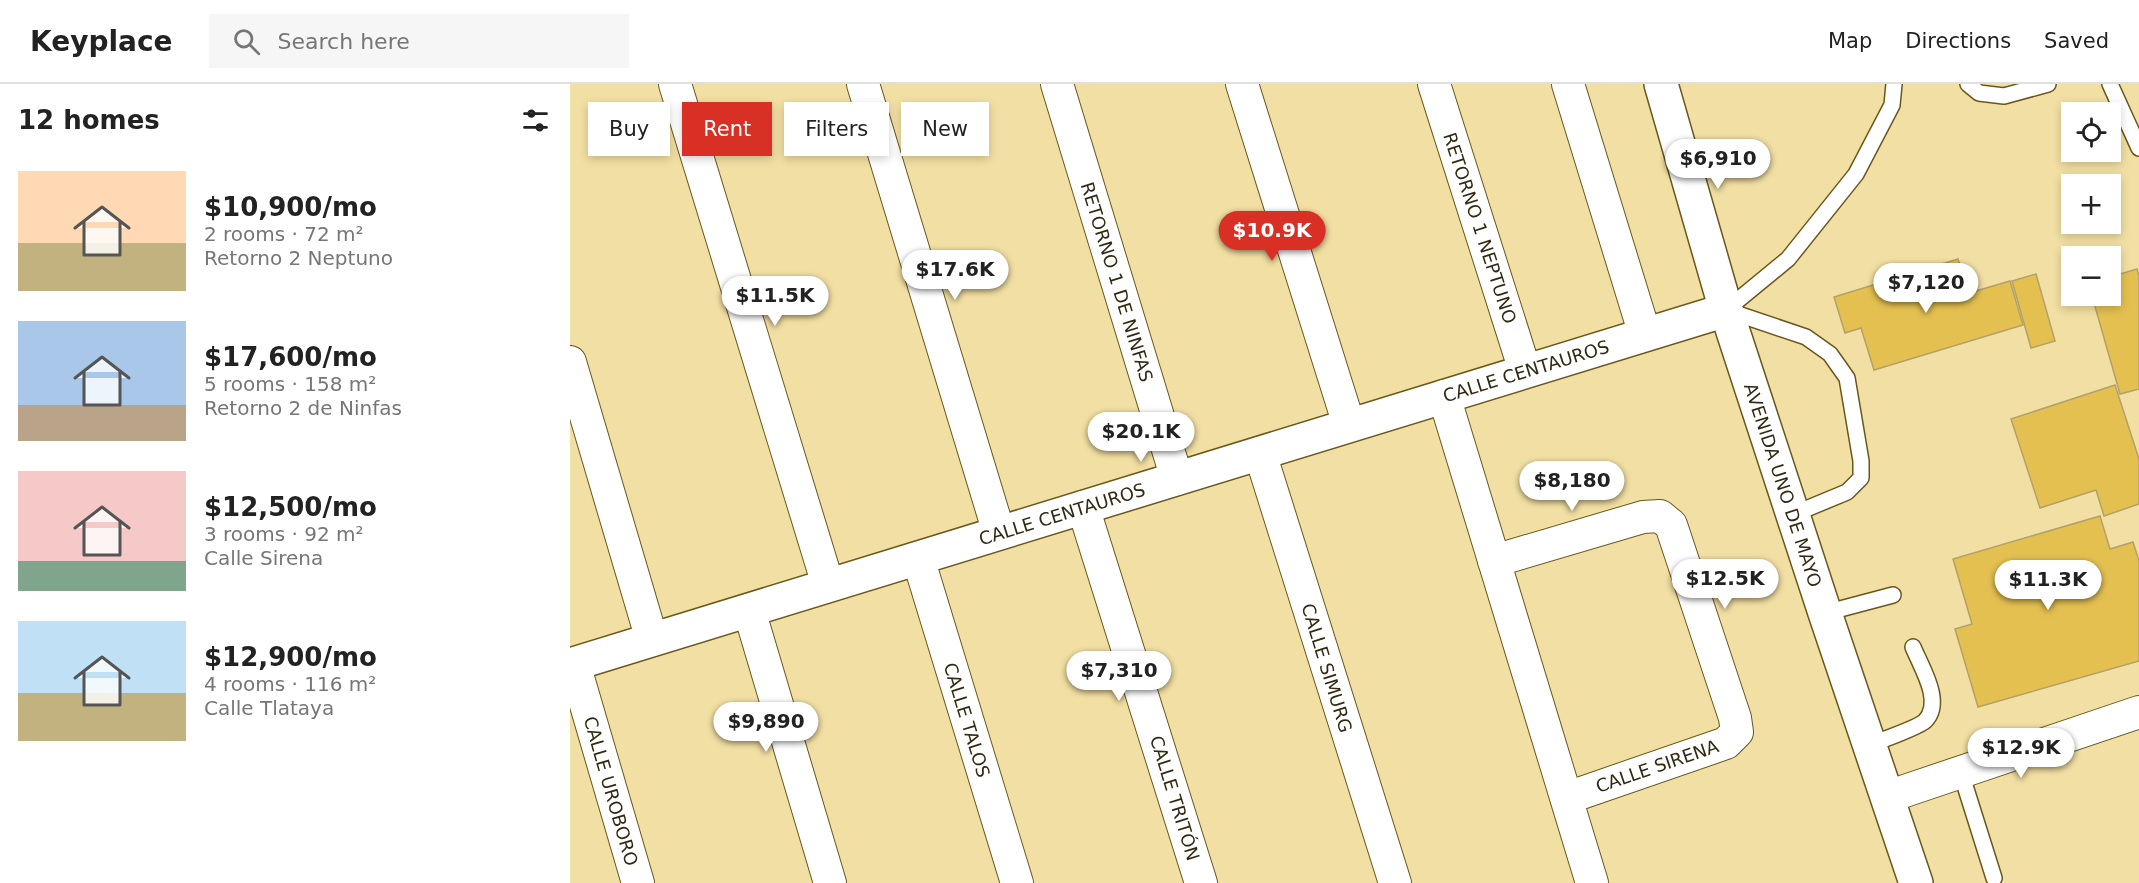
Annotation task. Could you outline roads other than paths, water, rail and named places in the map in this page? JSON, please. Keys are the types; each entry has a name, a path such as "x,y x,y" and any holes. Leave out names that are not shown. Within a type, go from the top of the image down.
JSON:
{"street":[{"path":"675,84 828,585"},
{"path":"863,84 999,533"},
{"name":"RETORNO 1 DE NINFAS","path":"1058,84 1177,479"},
{"path":"1242,84 1349,425"},
{"name":"RETORNO 1 NEPTUNO","path":"1434,84 1525,371"},
{"path":"1568,84 1645,335"},
{"name":"AVENIDA UNO DE MAYO","path":"1661,84 1726,310 1916,883"},
{"name":"CALLE CENTAUROS","path":"572,664 1726,310"},
{"path":"570,362 652,640"},
{"path":"1444,396 1592,883"},
{"name":"CALLE SIMURG","path":"1260,453 1395,883"},
{"name":"CALLE TRITÓN","path":"1083,507 1201,883"},
{"name":"CALLE SIRENA","path":"1494,561 1643,517 1660,516 1671,525 1735,718 1737,732 1726,743 1567,798"},
{"name":"CALLE TALOS","path":"918,558 1017,883"},
{"path":"749,610 831,883"},
{"name":"CALLE UROBORO","path":"572,664 638,883"},
{"path":"1887,797 2139,712"}],"lane":[{"path":"1726,310 1788,259 1856,174 1892,105 1894,84"},
{"path":"1968,84 1980,93 2004,96 2048,84"},
{"path":"2110,84 2139,148"},
{"path":"1726,310 1806,336 1830,354 1847,378 1861,461 1861,478 1847,492 1794,514"},
{"path":"1825,613 1893,595"},
{"path":"1869,745 1924,722 1933,708 1932,692 1913,647"},
{"path":"1961,773 1994,878"}]}
